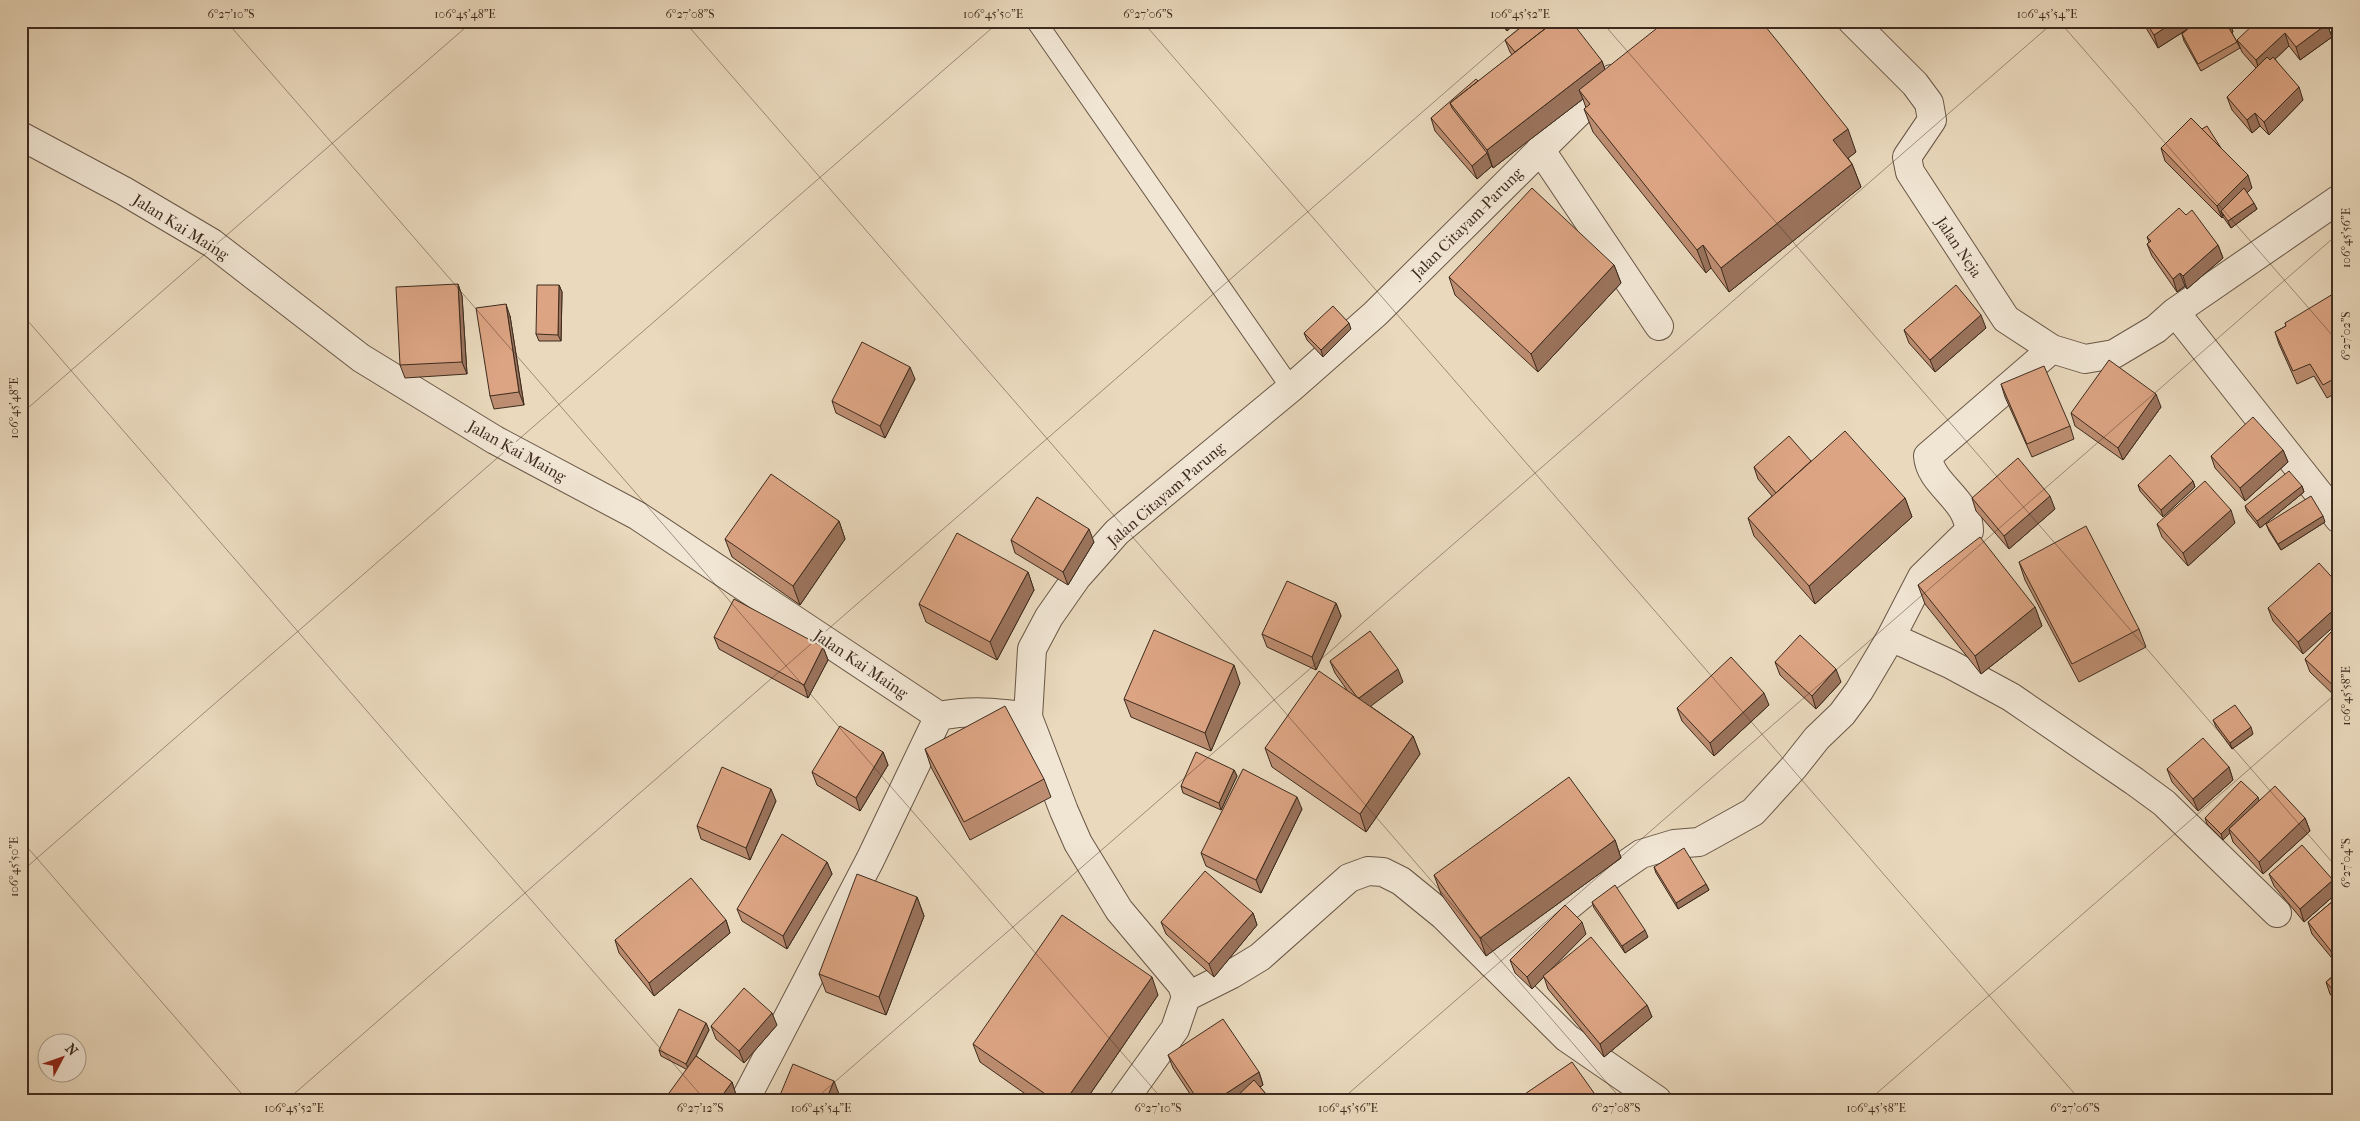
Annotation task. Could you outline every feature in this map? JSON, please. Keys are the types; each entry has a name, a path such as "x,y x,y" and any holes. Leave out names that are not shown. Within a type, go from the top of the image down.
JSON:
{"street":[{"name":"Jalan Neja","path":"1852,21 1915,84 1929,103 1932,120 1907,157 1910,172 2006,319 2052,349 2085,359 2114,354 2156,328 2175,312 2339,199"},
{"name":"Jalan Citayam-Parung","path":"1186,997 1182,985 1119,910 1078,843 1028,717 1032,649 1049,617 1078,577 1117,532 1292,388 1375,314 1629,62"},
{"name":"Jalan Kai Maing","path":"21,136 124,191 212,244 361,358 495,440 638,516 939,716"},
{"path":"1540,149 1660,326"},
{"path":"2175,312 2339,519"},
{"path":"1492,964 1537,932 1583,894 1641,854 1674,844 1699,842 1753,812 1794,768 1817,738 1842,714 1892,638 1922,577 1969,531 1966,512 1932,470 1928,456 2052,349"},
{"path":"1892,638 1950,664 2010,697 2134,781 2164,803 2277,914"},
{"path":"745,1100 870,860 939,716 966,711 994,711 1028,717"},
{"path":"1124,1100 1175,1029 1186,997 1232,974 1260,957 1340,885 1368,871 1383,872 1401,881 1419,894 1567,1038 1657,1100"}],"lane":[{"path":"1036,21 1292,388"}],"building":[{"path":"1529,21 1555,21 1515,52 1505,40"},
{"path":"1555,21 1571,21 1602,61 1487,150 1450,103"},
{"path":"1666,21 1761,21 1848,129 1833,140 1852,164 1721,268 1703,245 1697,250 1584,109 1590,104 1579,90"},
{"path":"2145,21 2175,21 2154,35"},
{"path":"2197,21 2227,21 2237,42 2198,64 2182,34"},
{"path":"2257,21 2325,21 2327,24 2296,47 2285,33 2256,60 2237,40"},
{"path":"2267,57 2270,60 2273,57 2299,87 2264,122 2255,113 2247,120 2227,97"},
{"path":"1476,79 1478,81 1450,103 1487,153 1472,166 1431,118"},
{"path":"2191,118 2248,175 2217,206 2161,148"},
{"path":"2207,126 2221,148 2202,129"},
{"path":"1532,188 1614,265 1531,354 1449,277"},
{"path":"2244,188 2254,203 2228,221 2221,211"},
{"path":"2179,208 2186,215 2192,210 2218,245 2183,276 2180,273 2173,279 2147,244 2151,241 2147,237"},
{"path":"458,284 462,362 400,365 396,287"},
{"path":"537,285 559,285 558,335 536,334"},
{"path":"1956,285 1981,315 1930,360 1904,330"},
{"path":"2333,294 2339,302 2339,376 2323,385 2310,364 2293,371 2275,332 2286,326 2285,323"},
{"path":"506,304 519,392 490,396 476,308"},
{"path":"1333,306 1349,323 1321,350 1304,333"},
{"path":"862,342 910,367 880,426 832,401"},
{"path":"2109,360 2156,394 2118,448 2071,413"},
{"path":"2044,366 2070,426 2027,444 2001,384"},
{"path":"2253,417 2283,450 2240,488 2211,456"},
{"path":"1845,431 1905,498 1809,586 1748,518"},
{"path":"1789,436 1811,461 1776,493 1754,467"},
{"path":"2170,455 2193,481 2161,510 2138,485"},
{"path":"2018,458 2050,496 2004,536 1972,498"},
{"path":"2289,471 2302,486 2257,521 2245,506"},
{"path":"771,474 839,521 793,586 725,539"},
{"path":"2205,481 2231,510 2183,553 2157,524"},
{"path":"2311,496 2323,516 2278,544 2266,524"},
{"path":"1037,497 1089,529 1063,572 1011,540"},
{"path":"2086,526 2139,629 2072,664 2019,562"},
{"path":"957,533 1028,572 990,642 919,604"},
{"path":"1980,537 2035,607 1975,656 1918,585"},
{"path":"2319,563 2339,585 2339,605 2298,642 2268,608"},
{"path":"1287,581 1336,603 1312,657 1262,634"},
{"path":"734,599 823,647 804,685 714,637"},
{"path":"2339,624 2339,691 2305,659"},
{"path":"1154,630 1234,665 1205,733 1124,699"},
{"path":"1370,631 1398,669 1359,698 1330,661"},
{"path":"1800,635 1836,669 1812,696 1775,662"},
{"path":"1731,657 1764,693 1710,743 1677,708"},
{"path":"1319,671 1413,736 1360,814 1265,748"},
{"path":"2235,705 2251,727 2230,743 2213,720"},
{"path":"1005,706 1044,779 964,822 925,749"},
{"path":"840,726 883,752 856,798 812,772"},
{"path":"2203,738 2229,767 2193,799 2167,769"},
{"path":"1196,752 1234,770 1219,803 1181,786"},
{"path":"722,767 771,789 746,848 697,826"},
{"path":"1243,769 1297,797 1256,880 1201,853"},
{"path":"1569,777 1615,840 1480,938 1434,875"},
{"path":"2241,781 2258,797 2221,834 2205,818"},
{"path":"2275,786 2305,818 2259,862 2229,829"},
{"path":"782,834 827,862 783,936 737,909"},
{"path":"2302,845 2333,880 2300,909 2269,874"},
{"path":"1684,848 1706,884 1676,903 1654,867"},
{"path":"1205,871 1253,913 1209,964 1161,922"},
{"path":"857,874 917,897 879,997 819,974"},
{"path":"691,878 726,920 649,983 615,940"},
{"path":"1615,885 1645,930 1622,946 1592,902"},
{"path":"2339,896 2339,944 2331,951 2308,922"},
{"path":"1565,905 1582,922 1527,977 1510,960"},
{"path":"1062,915 1152,977 1066,1100 1054,1100 973,1044"},
{"path":"1591,937 1647,1005 1600,1044 1543,976"},
{"path":"2339,971 2339,997 2326,982"},
{"path":"744,988 772,1013 739,1051 711,1026"},
{"path":"679,1009 706,1023 686,1064 659,1050"},
{"path":"1223,1019 1259,1072 1216,1100 1198,1100 1168,1055"},
{"path":"696,1056 732,1082 719,1100 664,1100"},
{"path":"1572,1062 1599,1100 1516,1100"},
{"path":"793,1064 834,1081 826,1100 778,1100"},
{"path":"1254,1080 1271,1100 1233,1100"}]}
